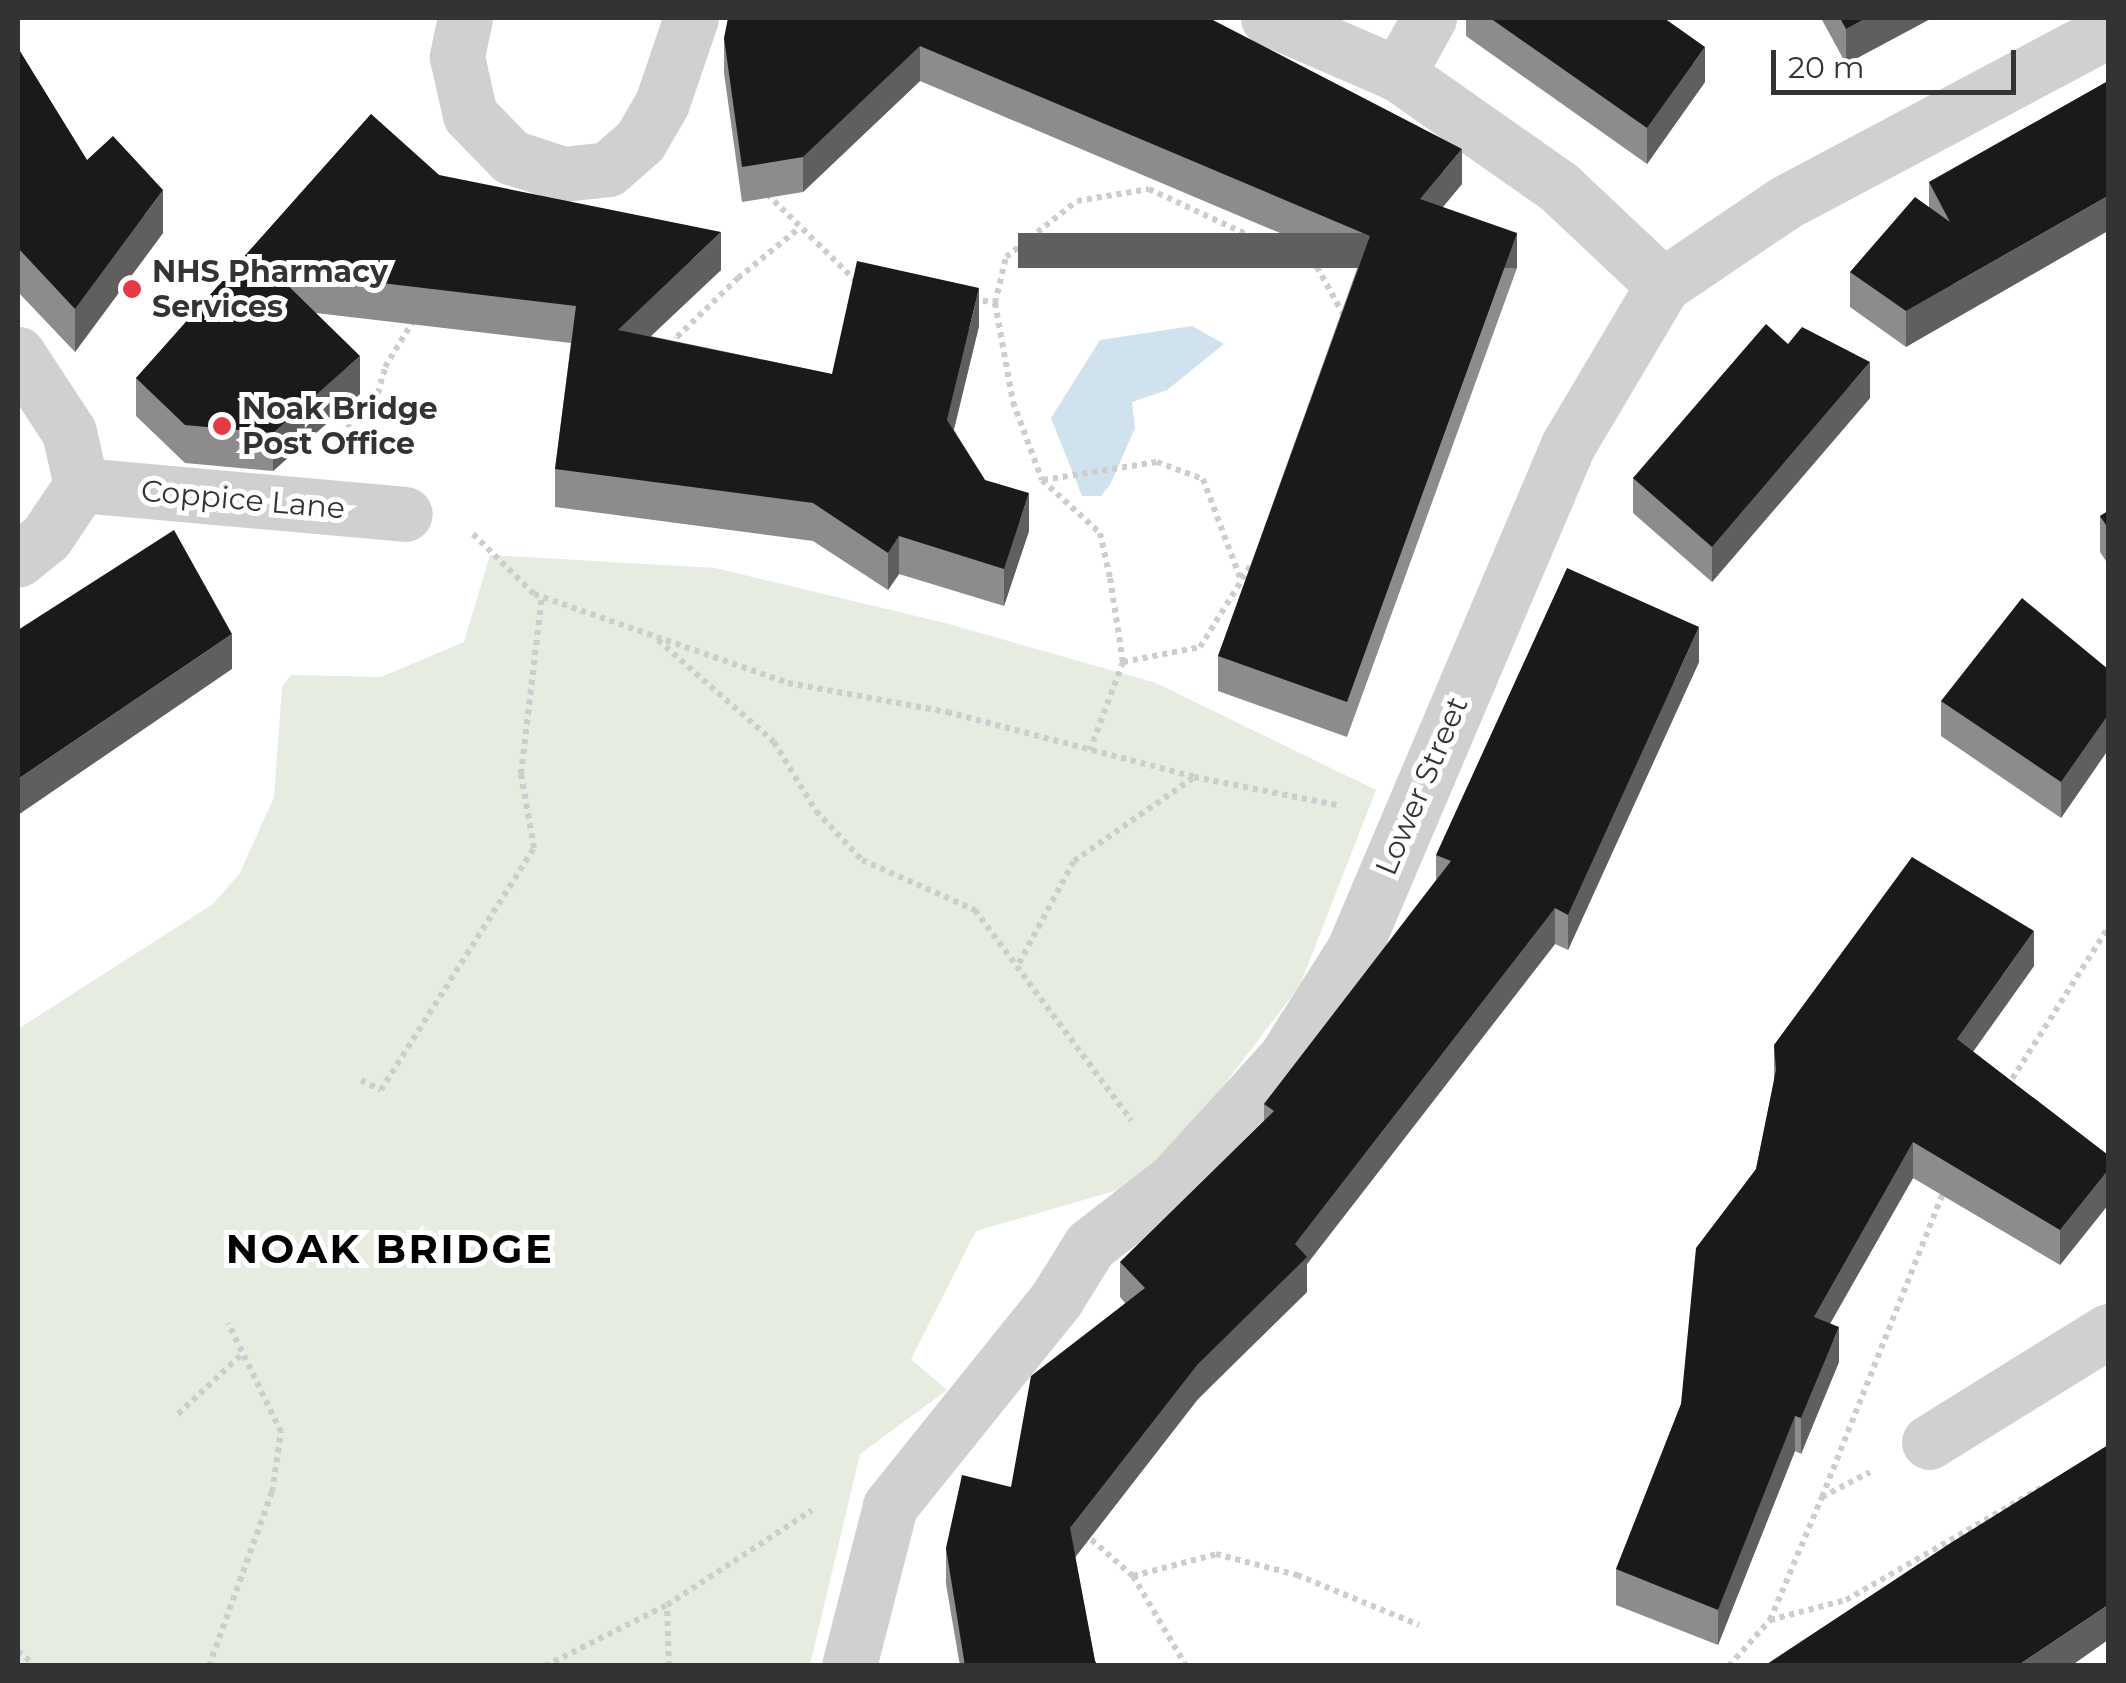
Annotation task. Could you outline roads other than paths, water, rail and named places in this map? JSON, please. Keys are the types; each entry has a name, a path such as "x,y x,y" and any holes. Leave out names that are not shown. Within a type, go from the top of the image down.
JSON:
{"street":[{"path":"465,18 457,57 470,115 511,157 563,174 608,169 640,141 662,103 691,18"},
{"path":"1268,18 1398,74 1560,188 1663,284"},
{"path":"1398,74 1429,18"},
{"name":"Lower Street","path":"848,1666 890,1506 1057,1298 1090,1244 1174,1180 1285,1058 1353,951 1568,445 1663,284 1784,203 2108,31"},
{"path":"18,354 69,432 81,485 46,537 18,560"},
{"name":"Coppice Lane","path":"81,485 405,514"},
{"path":"1929,1442 2108,1331"}],"water":[{"path":"1192,326 1224,344 1167,390 1132,402 1135,428 1110,485 1101,496 1082,496 1051,418 1100,340"}],"place":[{"name":"NHS Pharmacy Services","path":"132,289"},
{"name":"Noak Bridge Post Office","path":"222,426"}],"district":[{"name":"NOAK BRIDGE","path":"390,1249"}]}
